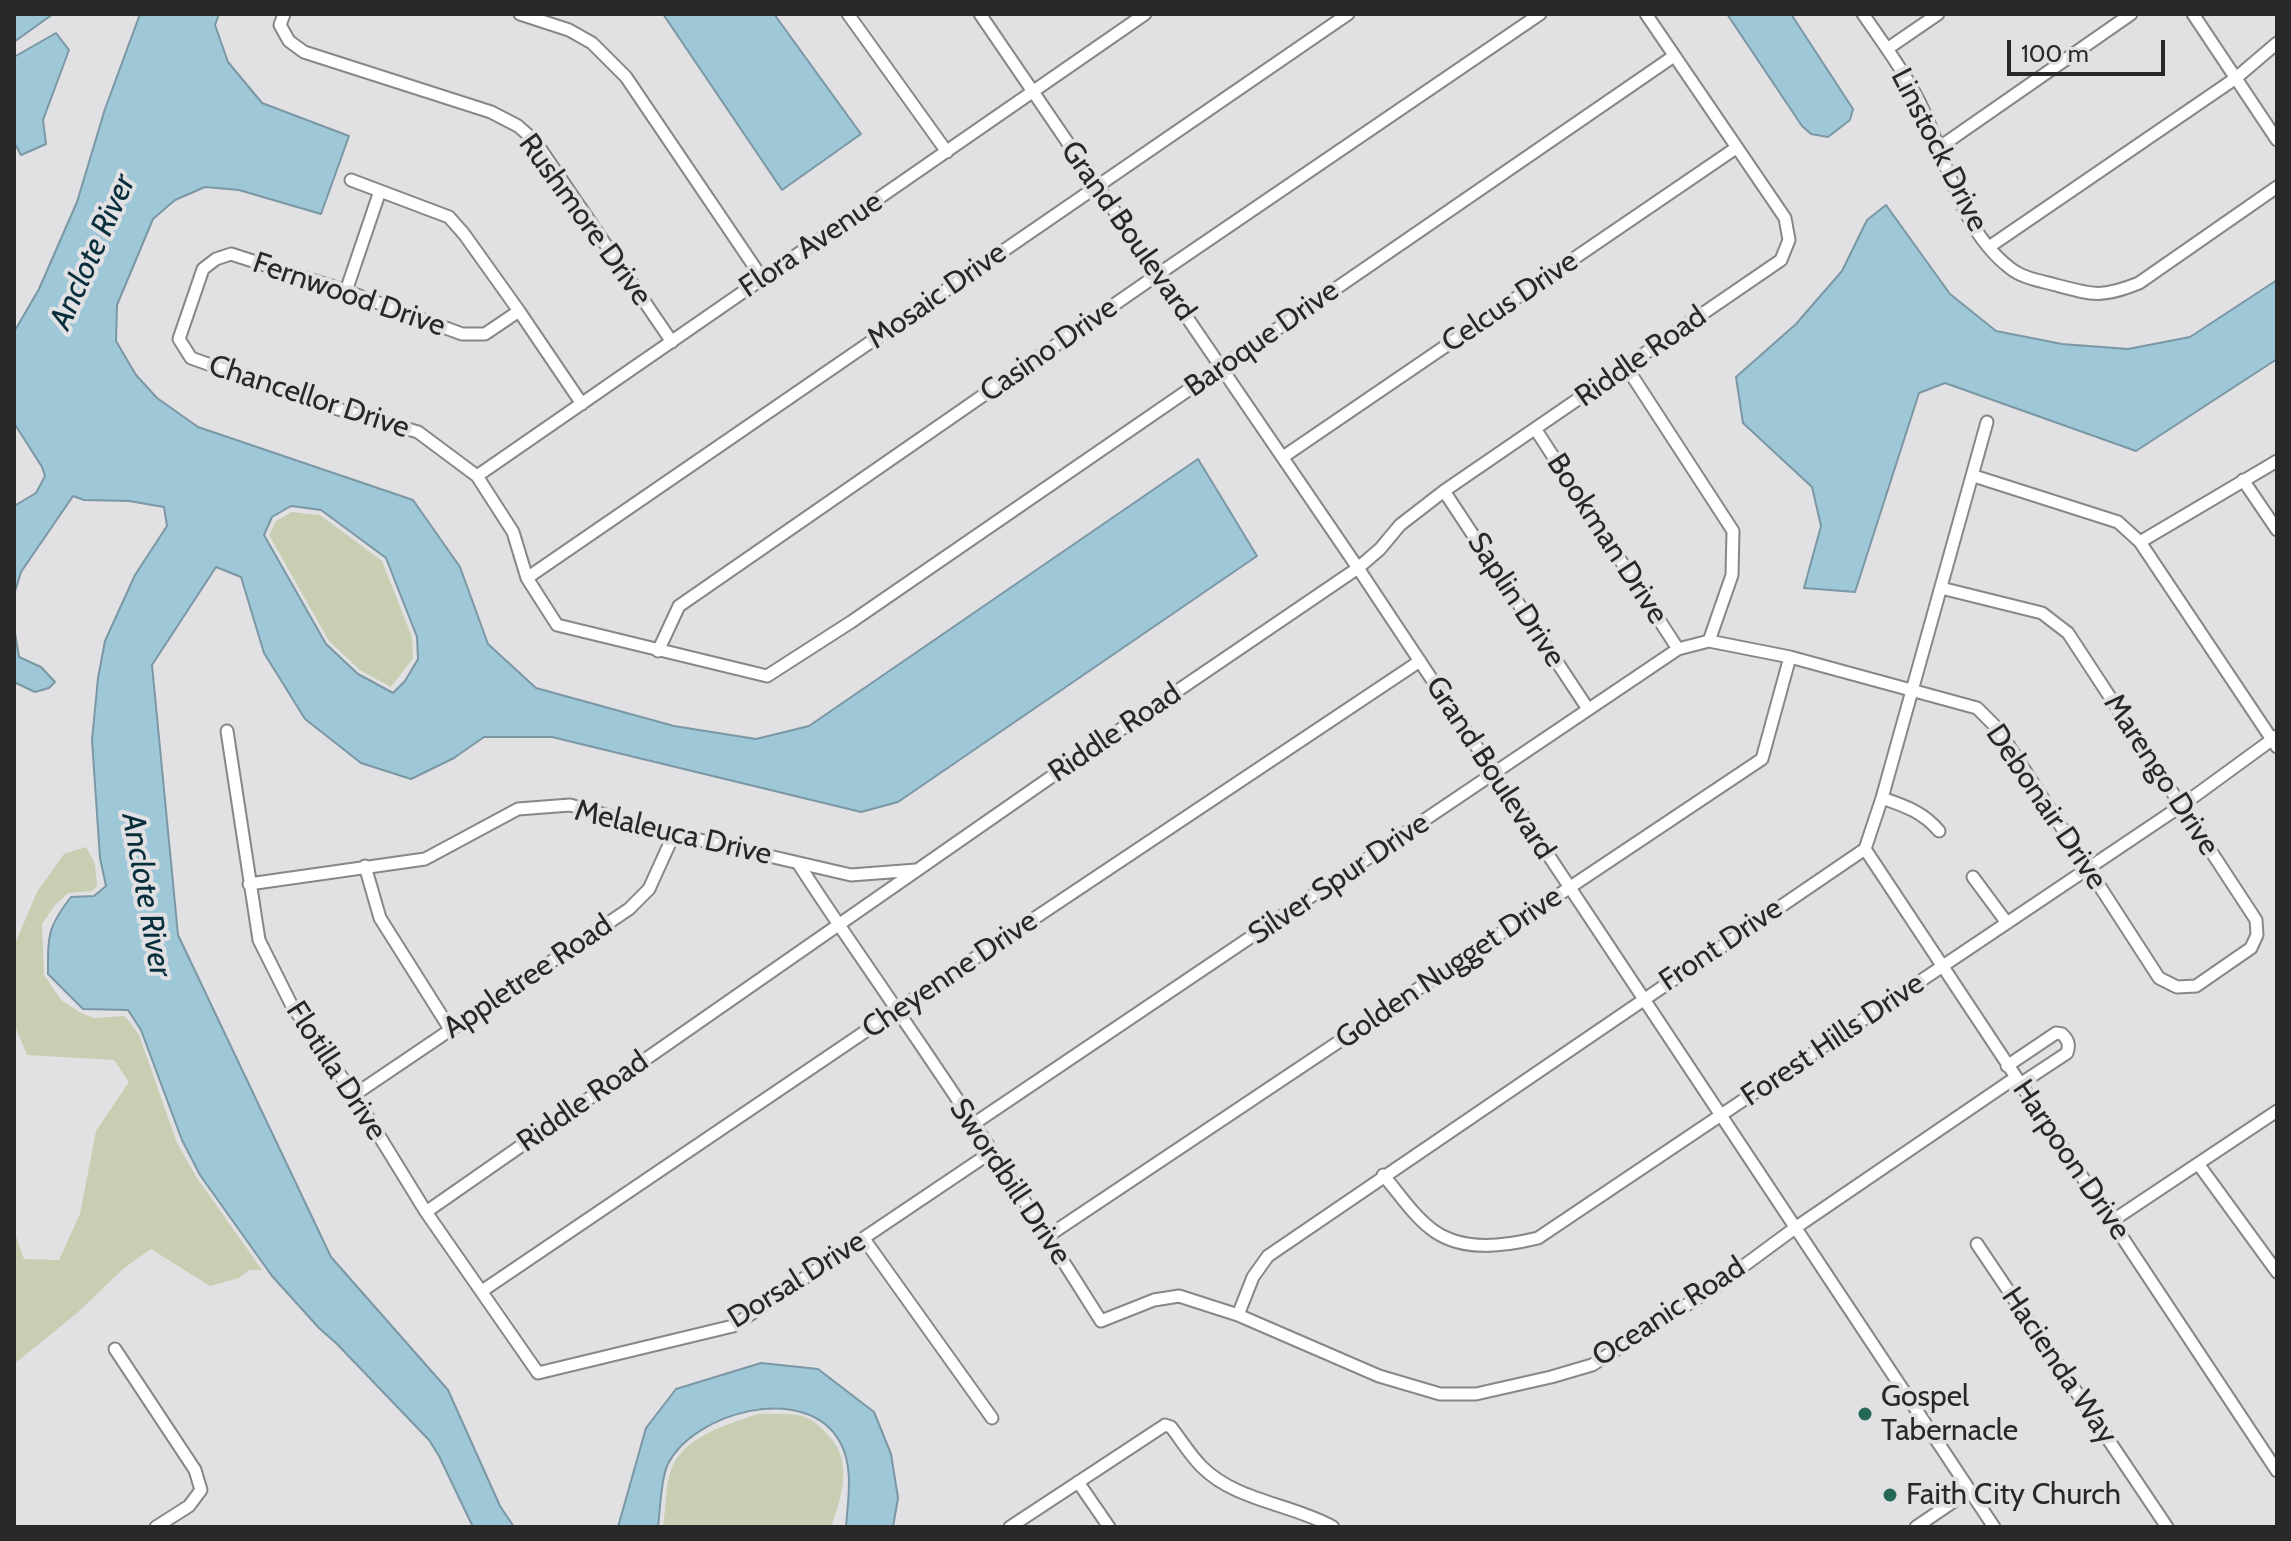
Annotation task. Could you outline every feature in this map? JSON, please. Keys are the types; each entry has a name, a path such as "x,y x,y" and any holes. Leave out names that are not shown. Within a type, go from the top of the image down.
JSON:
{"street":[{"name":"Rushmore Drive","path":"284,14 280,25 289,41 304,52 491,112 518,126 535,141 672,342"},
{"path":"520,14 569,30 592,43 626,77 762,278"},
{"path":"848,14 947,152"},
{"name":"Grand Boulevard","path":"980,14 1358,568 1994,1527"},
{"name":"Flora Avenue","path":"477,476 1145,14"},
{"name":"Mosaic Drive","path":"527,578 1348,14"},
{"name":"Casino Drive","path":"658,651 679,606 1540,14"},
{"path":"1646,14 1736,148"},
{"name":"Linstock Drive","path":"1863,14 1914,91 1951,185 1989,247 2012,270 2036,280 2096,296 2119,291 2139,283 2277,187"},
{"path":"1887,49 1938,14"},
{"path":"1937,149 2131,14"},
{"path":"2193,14 2277,140"},
{"path":"1989,247 2236,78 2277,43"},
{"name":"Baroque Drive","path":"851,622 1674,56"},
{"name":"Riddle Road","path":"426,1212 916,870 1358,568 1380,549 1400,525 1444,491 1781,260 1789,240 1785,218 1736,148"},
{"name":"Celcus Drive","path":"1283,457 1736,148"},
{"path":"351,180 449,217 519,311 582,404"},
{"path":"346,291 380,191"},
{"name":"Fernwood Drive","path":"179,339 203,269 216,259 231,254 346,291 462,334 485,334 519,311"},
{"name":"Chancellor Drive","path":"179,339 191,358 324,405 418,432 477,476 513,532 527,578 557,625 767,676 851,622"},
{"path":"1627,368 1733,531 1732,575 1709,641"},
{"path":"1865,849 1987,422"},
{"name":"Bookman Drive","path":"1536,430 1678,649"},
{"path":"2140,542 2277,461"},
{"path":"1974,476 2118,522 2140,542 2275,741"},
{"path":"2243,480 2277,530"},
{"name":"Saplin Drive","path":"1444,491 1588,709"},
{"name":"Marengo Drive","path":"1941,588 2042,613 2068,633 2256,920 2257,935 2251,948 2196,986 2177,987 2159,978"},
{"name":"Silver Spur Drive","path":"972,1125 1678,649 1709,641"},
{"name":"Debonair Drive","path":"1709,641 1790,657 1977,708 1998,729 2159,978"},
{"name":"Golden Nugget Drive","path":"1048,1236 1762,759 1790,657"},
{"name":"Cheyenne Drive","path":"482,1291 1420,661"},
{"name":"Flotilla Drive","path":"227,731 259,940 291,1004 354,1095 426,1212 538,1373"},
{"name":"Forest Hills Drive","path":"1383,1175 1436,1232 1464,1244 1505,1246 1538,1238 2275,741"},
{"path":"1882,798 1914,809 1939,831"},
{"name":"Melaleuca Drive","path":"249,884 425,859 518,809 570,805 674,834 851,875 916,870"},
{"name":"Appletree Road","path":"354,1095 629,909 649,889 674,834"},
{"name":"Harpoon Drive","path":"1865,849 2017,1081 2272,1453 2277,1471"},
{"name":"Front Drive","path":"1238,1315 1253,1277 1268,1256 1865,849"},
{"name":"Swordbill Drive","path":"798,863 1048,1236 1101,1321 1154,1300 1179,1296 1238,1315"},
{"path":"365,866 380,918 450,1029"},
{"path":"1973,877 2007,923"},
{"name":"Oceanic Road","path":"1238,1315 1379,1376 1440,1394 1476,1394 1592,1365 1715,1287 1795,1228 2017,1081 2067,1053 2067,1040 2056,1033 2007,1066"},
{"path":"2112,1221 2277,1111"},
{"name":"Dorsal Drive","path":"538,1373 733,1326 990,1153"},
{"path":"2199,1165 2277,1272"},
{"path":"864,1239 992,1418"},
{"name":"Hacienda Way","path":"1977,1244 2167,1527"},
{"path":"115,1349 195,1470 201,1490 189,1506 156,1527"},
{"path":"1010,1527 1160,1426 1171,1427 1201,1466 1231,1487 1333,1527"},
{"path":"1078,1482 1109,1527"},
{"path":"1916,1527 1969,1491"}],"green space":[{"path":"292,512 320,515 382,561 412,637 413,658 391,687 360,670 329,641 269,535 276,521"},
{"path":"86,847 95,864 97,886 92,891 68,893 42,924 44,975 61,1000 81,1013 94,1018 125,1016 139,1035 177,1143 197,1178 262,1270 249,1270 239,1278 210,1286 151,1249 124,1268 76,1314 14,1364 14,1231 24,1259 59,1260 80,1214 96,1131 129,1082 114,1060 27,1055 14,1023 14,946 37,892 64,854"},
{"path":"758,1414 806,1417 835,1444 841,1455 843,1479 831,1527 663,1527 671,1470 685,1448 707,1433"}],"water":[{"path":"14,14 53,14 14,42"},
{"name":"Anclote River","path":"140,14 219,14 215,25 228,62 262,103 349,136 321,214 239,190 205,187 175,200 153,219 117,305 116,341 136,375 157,398 198,427 413,500 460,567 488,644 536,688 674,726 756,739 809,726 1198,459 1257,556 898,802 861,812 552,737 484,737 454,758 411,779 361,763 305,719 264,653 241,577 216,567 152,665 178,935 331,1257 448,1390 500,1506 514,1527 473,1527 429,1440 272,1276 200,1175 182,1140 141,1030 128,1010 83,1009 48,974 50,933 63,908 71,897 94,896 106,886 100,858 92,740 98,678 105,641 135,575 167,526 164,507 129,501 84,500 73,496 21,572 14,595 14,506 36,493 45,476 14,423 14,332 39,289 77,202 105,109","holes":["291,506 321,510 386,558 417,637 418,659 405,681 393,693 358,674 326,644 264,535 272,517"]},
{"path":"663,14 774,14 861,134 782,190"},
{"path":"1727,14 1791,14 1853,109 1850,120 1828,137 1811,134 1802,126"},
{"path":"56,33 69,50 43,120 46,144 21,155 14,142 14,57"},
{"path":"1886,205 1950,294 1996,331 2062,344 2128,349 2190,337 2277,280 2277,359 2136,451 1945,383 1919,393 1855,592 1804,588 1821,526 1812,487 1743,423 1736,377 1796,324 1842,271 1867,220"},
{"path":"14,627 19,657 41,667 55,682 49,688 35,692 14,682"},
{"path":"761,1363 818,1369 874,1412 891,1454 898,1498 893,1527 846,1527 849,1472 840,1442 824,1423 803,1412 777,1409 750,1411 700,1431 680,1447 667,1466 658,1527 618,1527 646,1428 676,1389"}],"place":[{"name":"Gospel Tabernacle","path":"1865,1414"},
{"name":"Faith City Church","path":"1890,1495"}]}
